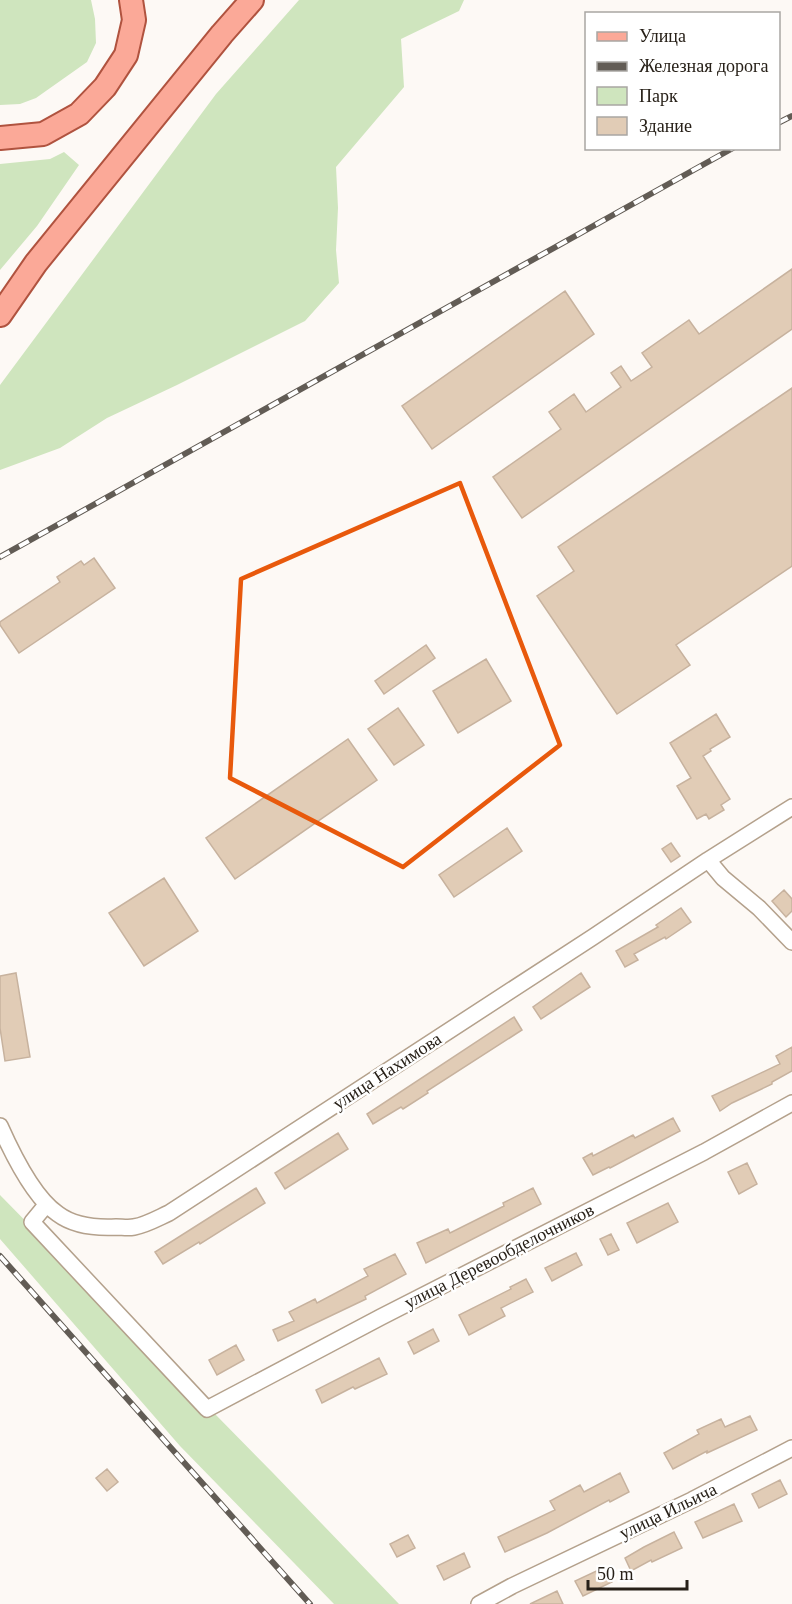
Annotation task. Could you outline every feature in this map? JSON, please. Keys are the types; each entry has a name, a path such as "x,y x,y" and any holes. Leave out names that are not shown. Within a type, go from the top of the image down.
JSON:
{"main road":[{"path":"0,138 43,134 79,114 105,87 126,55 134,20 131,0"},
{"path":"0,315 36,263 252,0"}],"street":[{"name":"улица Нахимова","path":"0,1126 21,1169 46,1205 58,1215 73,1222 99,1227 135,1227 169,1213 792,807"},
{"path":"708,860 723,878 759,908 792,942"},
{"name":"улица Деревообделочников","path":"46,1205 32,1222 207,1409 704,1152 792,1103"},
{"name":"улица Ильича","path":"479,1604 692,1500 792,1448"}],"highlighted area":[{"path":"460,483 560,745 403,867 230,778 241,579"}],"green space":[{"path":"0,0 91,0 96,43 87,62 36,98 20,104 0,105"},
{"path":"299,0 464,0 459,11 401,39 404,87 336,167 338,208 336,250 339,283 305,321 107,418 60,448 0,470 0,385 216,94"},
{"path":"64,152 79,165 37,226 0,270 0,164 50,159"},
{"path":"0,1195 399,1604 334,1604 180,1446 0,1239"}],"building":[{"path":"792,269 792,329 522,518 493,477 561,429 549,412 574,394 586,412 621,387 611,373 621,366 631,381 652,367 642,353 689,320 699,334"},
{"path":"565,291 594,334 432,449 402,406"},
{"path":"792,388 792,566 676,645 690,665 617,714 537,596 574,571 558,547"},
{"path":"94,558 115,588 19,653 0,622 60,582 57,577 81,561 84,565"},
{"path":"426,645 435,658 384,694 375,681"},
{"path":"486,659 511,701 458,733 433,691"},
{"path":"398,708 424,745 394,765 368,729"},
{"path":"716,714 730,737 703,756 730,799 721,805 724,810 709,819 706,814 697,819 677,786 691,778 670,743"},
{"path":"348,739 377,780 235,879 206,838"},
{"path":"507,828 522,851 454,897 439,875"},
{"path":"671,843 680,856 671,862 662,849"},
{"path":"164,878 198,931 144,966 109,913"},
{"path":"784,890 792,899 792,911 786,917 772,901"},
{"path":"681,908 691,922 666,939 665,937 634,954 638,960 625,967 616,951 658,927 656,925"},
{"path":"16,973 30,1057 5,1061 0,1028 0,976"},
{"path":"581,973 590,987 541,1019 533,1007"},
{"path":"514,1017 522,1030 403,1109 401,1107 373,1124 367,1114"},
{"path":"792,1047 792,1071 720,1111 712,1096 780,1064 776,1056"},
{"path":"673,1118 680,1131 610,1168 593,1175 583,1158 592,1153 593,1156 633,1135 635,1138"},
{"path":"338,1133 348,1149 285,1189 275,1173"},
{"path":"747,1163 757,1184 739,1194 728,1172"},
{"path":"256,1188 265,1203 200,1244 199,1242 163,1264 155,1252"},
{"path":"533,1188 541,1204 426,1263 417,1243 448,1229 450,1233 504,1206 503,1203"},
{"path":"668,1203 678,1222 637,1243 627,1223"},
{"path":"611,1234 619,1250 608,1255 600,1239"},
{"path":"576,1253 582,1265 552,1281 545,1268"},
{"path":"395,1254 406,1274 365,1296 366,1299 278,1341 273,1330 294,1321 289,1312 315,1299 317,1303 368,1276 364,1269"},
{"path":"526,1279 533,1292 501,1308 505,1316 469,1335 459,1315"},
{"path":"433,1329 439,1341 414,1354 408,1342"},
{"path":"236,1345 244,1360 217,1375 209,1360"},
{"path":"379,1358 387,1374 355,1389 353,1387 322,1403 316,1390"},
{"path":"750,1416 757,1430 707,1453 707,1451 673,1469 664,1453 699,1434 697,1430 721,1419 725,1427"},
{"path":"107,1469 118,1482 107,1491 96,1478"},
{"path":"620,1473 629,1492 505,1552 498,1537 555,1510 550,1501 580,1485 584,1492"},
{"path":"780,1480 787,1494 759,1508 752,1494"},
{"path":"734,1504 742,1521 703,1538 695,1522"},
{"path":"674,1532 682,1548 652,1562 651,1560 631,1571 625,1558"},
{"path":"408,1535 415,1548 397,1557 390,1544"},
{"path":"464,1553 470,1567 444,1580 437,1566"},
{"path":"605,1567 612,1582 583,1596 575,1581"},
{"path":"557,1591 563,1604 530,1604"}],"railway":[{"path":"780,122 792,116"},
{"path":"0,557 729,150"},
{"path":"0,1256 310,1604"}]}
